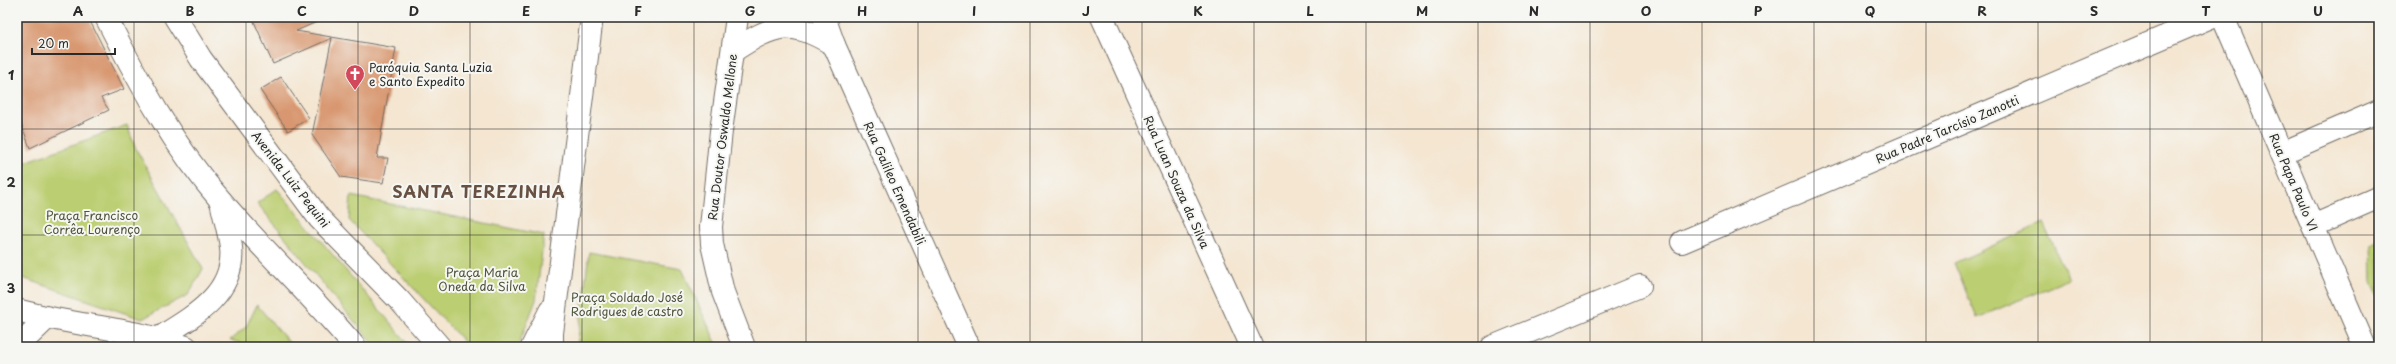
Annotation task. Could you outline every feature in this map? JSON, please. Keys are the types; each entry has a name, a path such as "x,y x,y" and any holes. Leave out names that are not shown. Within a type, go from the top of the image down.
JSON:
{"street":[{"path":"106,17 147,94 184,152 221,201 355,347"},
{"name":"Avenida Luiz Pequini","path":"175,17 201,59 319,218 400,301 440,347"},
{"path":"552,347 552,333 559,292 592,17"},
{"name":"Rua Doutor Oswaldo Mellone","path":"737,17 721,132 711,238 723,292 744,347"},
{"name":"Rua Galileo Emendabili","path":"824,17 834,45 969,347"},
{"name":"Rua Luan Souza da Silva","path":"1102,17 1252,347"},
{"name":"Rua Padre Tarcísio Zanotti","path":"1682,242 2211,17"},
{"name":"Rua Papa Paulo VI","path":"2223,17 2365,347"},
{"path":"733,50 762,33 781,27 810,31 834,45"},
{"path":"2282,153 2379,111"},
{"path":"2313,226 2379,197"},
{"path":"164,342 209,305 220,290 230,267 231,248 221,201"},
{"path":"1492,347 1640,286"},
{"path":"532,347 559,292"},
{"path":"17,310 46,319 186,347"},
{"path":"17,347 46,319"}],"green space":[{"name":"Praça Francisco Corrêa Lourenço","path":"127,125 135,147 203,269 188,295 142,319 17,276 17,165"},
{"path":"277,189 411,347 376,347 257,203"},
{"name":"Praça Maria Oneda da Silva","path":"351,196 544,235 536,300 519,344 514,347 469,347 349,220"},
{"path":"2043,223 2069,279 1977,318 1954,263"},
{"path":"2379,240 2379,299 2372,282 2371,244"},
{"name":"Praça Soldado José Rodrigues de castro","path":"589,252 682,269 718,347 577,347"},
{"path":"257,305 293,347 253,347 230,340 246,327"}],"building":[{"path":"17,17 88,17 124,89 101,98 109,110 30,148 17,112"},
{"name":"Paróquia Santa Luzia e Santo Expedito","path":"252,17 328,17 296,31 396,48 377,158 388,158 383,183 341,177 312,135 332,38 273,64"},
{"path":"281,77 309,118 288,131 260,90"}],"place":[{"name":"Paróquia Santa Luzia e Santo Expedito","path":"355,91"}],"district":[{"name":"SANTA TEREZINHA","path":"479,191"}]}
